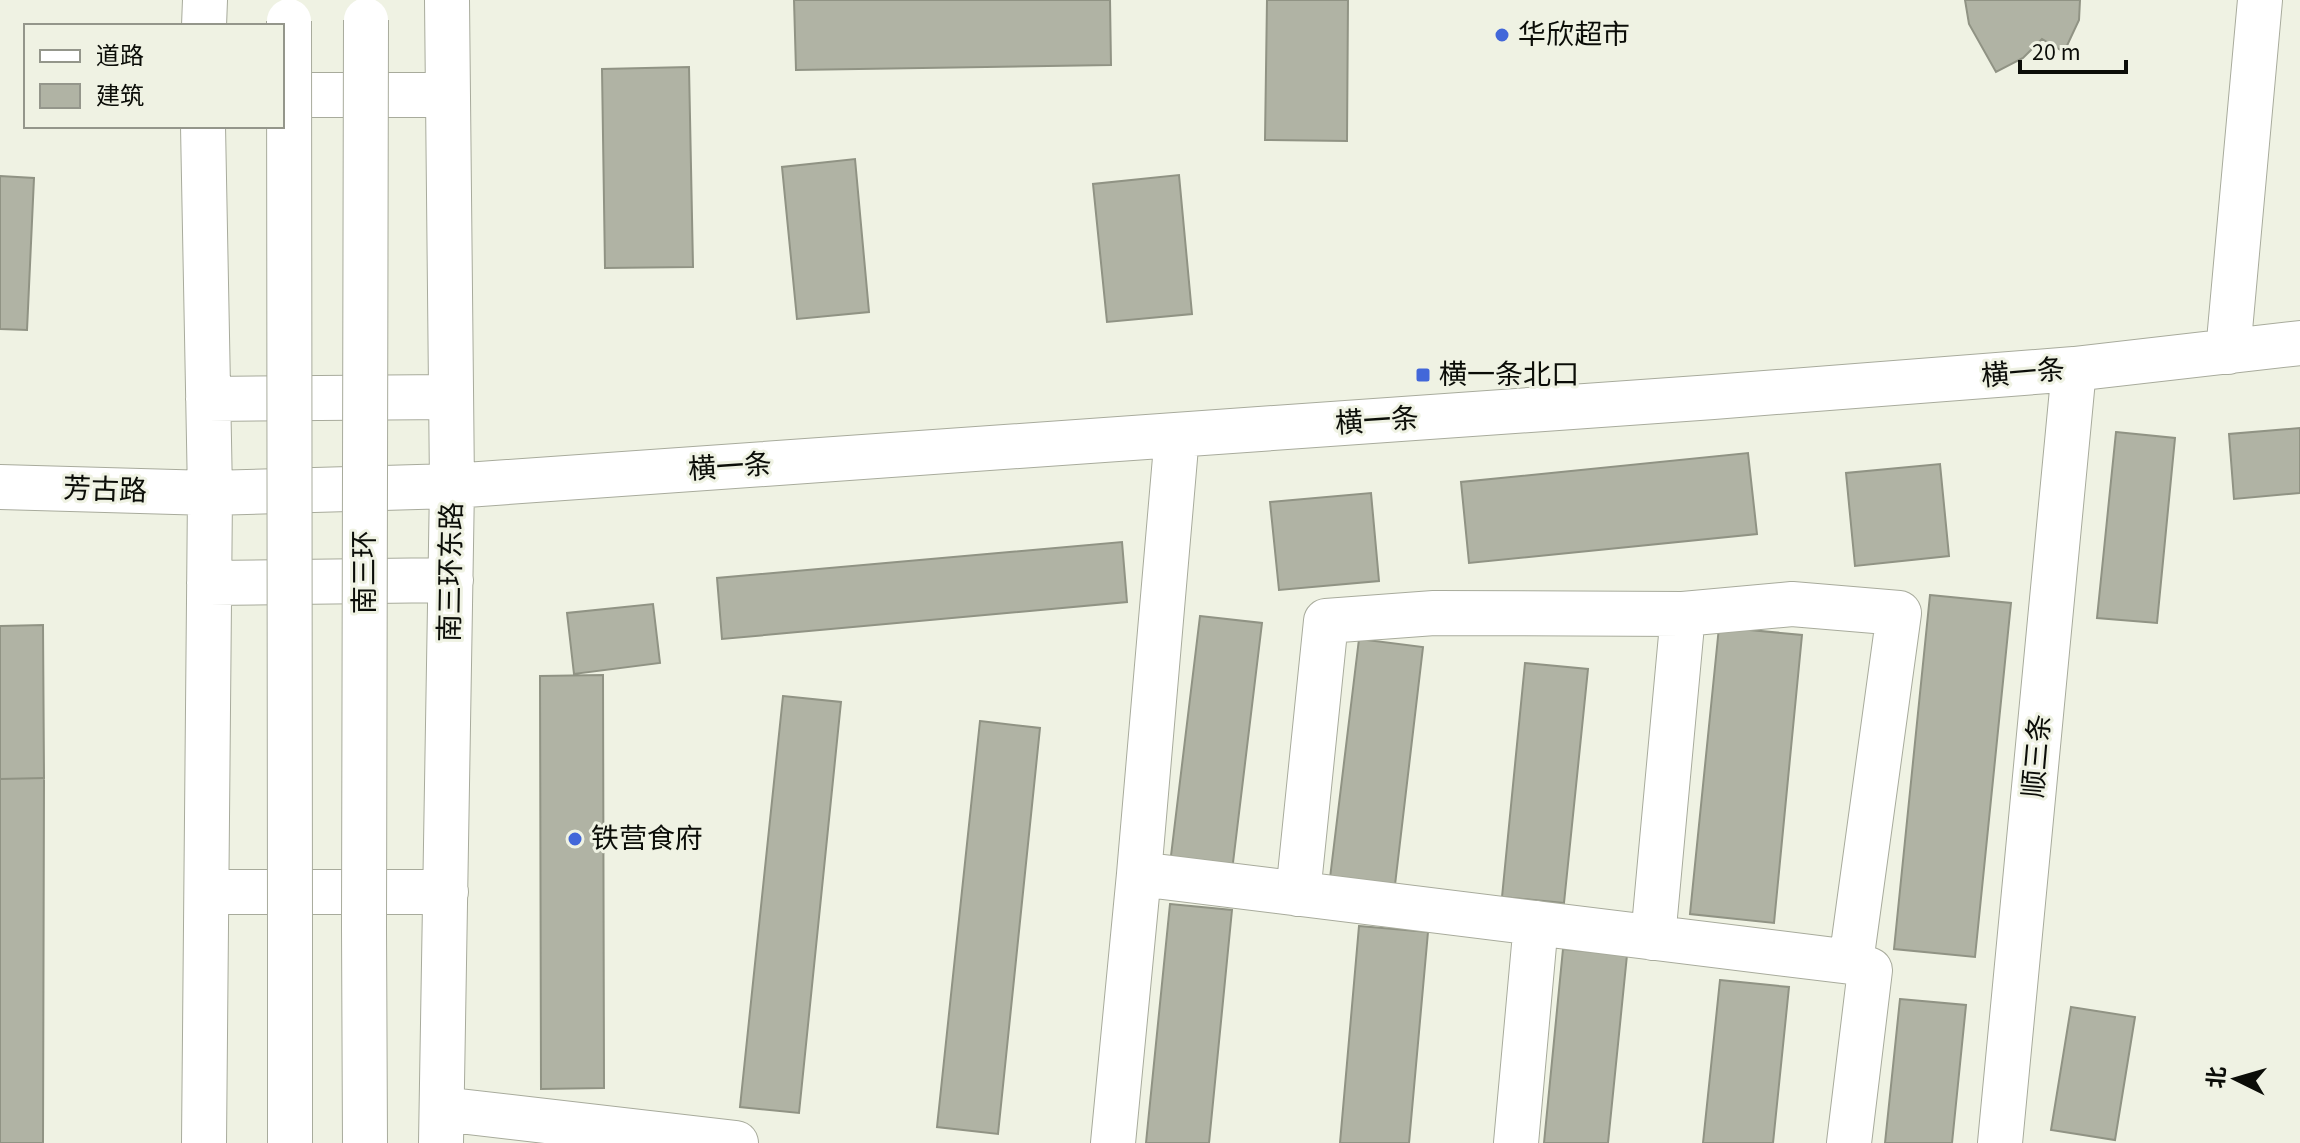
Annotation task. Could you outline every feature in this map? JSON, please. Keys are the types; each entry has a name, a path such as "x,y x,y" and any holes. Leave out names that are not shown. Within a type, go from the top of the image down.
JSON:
{"main road":[{"path":"204,24 205,0"},
{"name":"南三环东路","path":"442,1126 452,486 447,0"},
{"path":"2228,352 2260,0"},
{"name":"南三环","path":"365,1143 366,10"},
{"path":"289,11 290,1143"},
{"path":"284,95 447,95"},
{"path":"203,128 210,493 204,1143"},
{"name":"横一条","path":"210,493 452,486 1177,435 2074,369 2300,343"},
{"name":"顺三条","path":"2000,1143 2074,369"},
{"path":"208,399 451,397"},
{"path":"1113,1143 1177,435"},
{"name":"芳古路","path":"0,487 210,493"},
{"path":"209,583 451,580"},
{"path":"1298,894 1326,621 1434,613 1683,614 1792,604 1899,613 1851,962"},
{"path":"1653,938 1683,614"},
{"path":"1139,874 1851,962 1870,970 1849,1143"},
{"path":"207,892 446,892"},
{"path":"1516,1143 1536,923"},
{"path":"442,1126 736,1143"}],"building":[{"path":"794,0 1110,0 1111,65 796,70"},
{"path":"1267,0 1348,0 1347,141 1265,140"},
{"path":"1965,0 2080,0 2079,20 2064,52 2042,39 2023,58 1996,72 1969,24"},
{"path":"689,67 693,267 605,268 602,69"},
{"path":"855,159 869,312 797,319 782,167"},
{"path":"1179,175 1192,314 1107,322 1093,184"},
{"path":"0,176 34,178 27,330 0,329"},
{"path":"2300,428 2300,493 2234,499 2229,434"},
{"path":"2116,432 2175,438 2157,623 2097,618"},
{"path":"1748,453 1757,534 1469,563 1461,482"},
{"path":"1940,464 1949,556 1855,566 1846,473"},
{"path":"1371,493 1379,581 1279,590 1270,502"},
{"path":"1122,542 1127,602 722,639 717,578"},
{"path":"1930,595 2011,603 1975,957 1894,949"},
{"path":"653,604 660,663 574,674 567,613"},
{"path":"1200,616 1262,623 1232,871 1170,864"},
{"path":"43,625 44,778 0,779 0,626"},
{"path":"1719,627 1802,635 1774,923 1690,914"},
{"path":"1359,639 1423,647 1395,885 1330,878"},
{"path":"1525,663 1588,669 1564,903 1502,897"},
{"path":"603,675 604,1088 541,1089 540,676"},
{"path":"783,696 841,702 799,1113 740,1107"},
{"path":"980,721 1040,728 998,1134 937,1127"},
{"path":"44,778 43,1143 0,1143 0,779"},
{"path":"1170,904 1232,910 1209,1143 1146,1143"},
{"path":"1359,926 1428,932 1409,1143 1340,1143"},
{"path":"1563,949 1627,955 1608,1143 1544,1143"},
{"path":"1720,980 1789,987 1773,1143 1703,1143"},
{"path":"1900,999 1966,1005 1952,1143 1885,1143"},
{"path":"2071,1007 2135,1017 2115,1140 2051,1130"}],"place":[{"name":"华欣超市","path":"1502,35"},
{"name":"横一条北口","path":"1423,375"},
{"name":"铁营食府","path":"575,839"}]}
